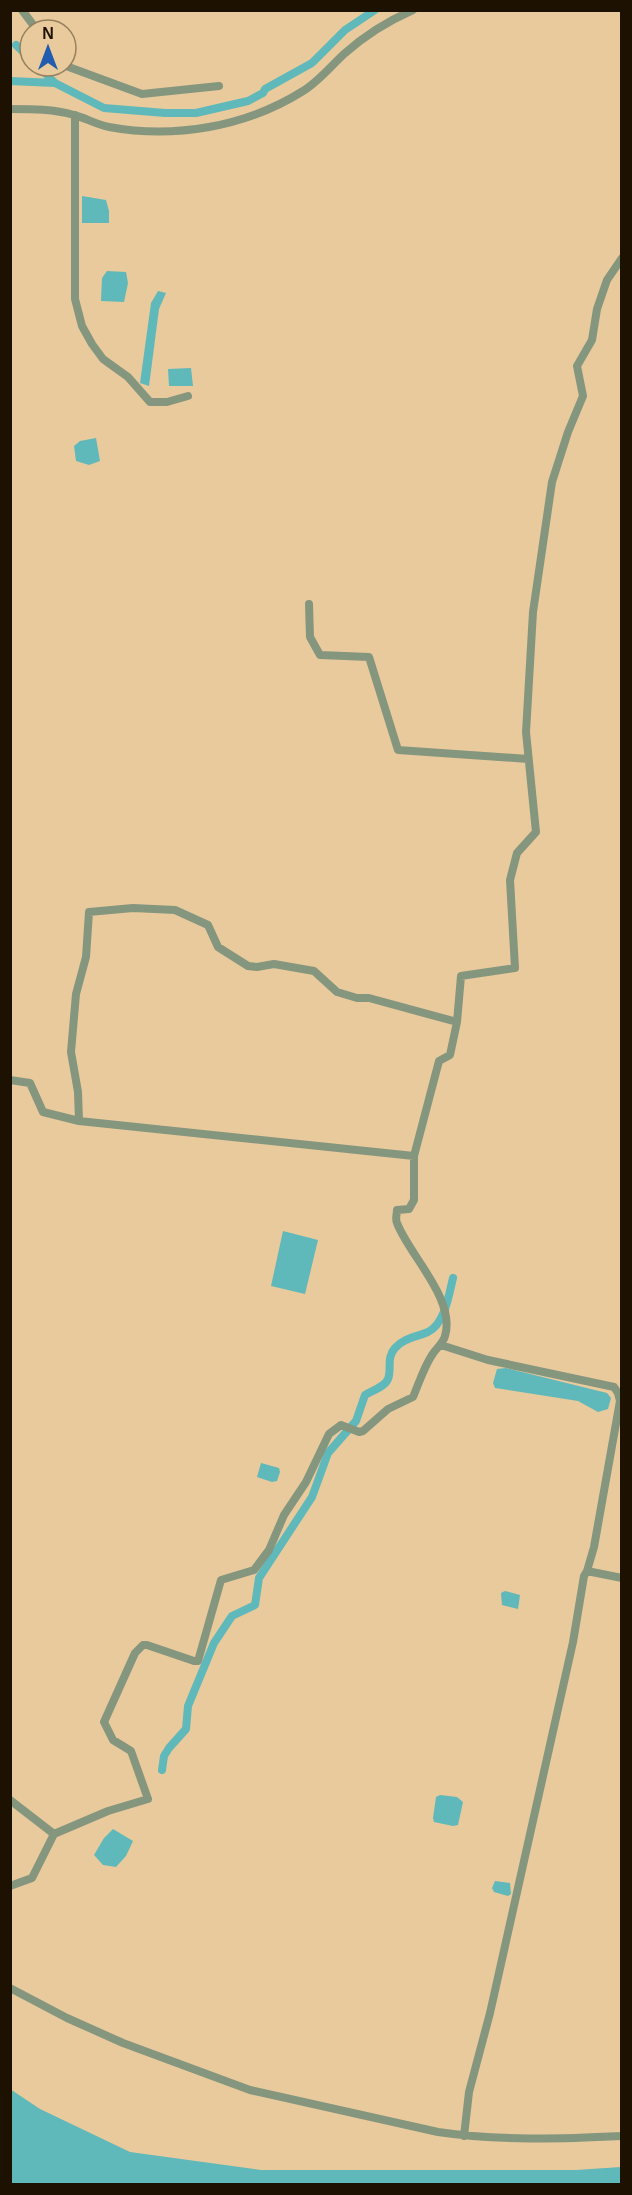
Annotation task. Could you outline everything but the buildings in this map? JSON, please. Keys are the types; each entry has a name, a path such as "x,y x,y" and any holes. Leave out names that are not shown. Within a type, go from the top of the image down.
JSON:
{"street":[{"path":"10,109 56,111 105,126 143,133 238,121 261,113 304,91 346,52 388,21 413,10"},
{"path":"78,70 142,94 219,86"},
{"path":"75,115 75,299 82,326 103,359 128,377 150,402 167,402 189,396"},
{"path":"10,1886 32,1878 54,1834 108,1811 148,1799 131,1751 113,1740 104,1722 135,1653 143,1645 147,1645 198,1661 221,1580 254,1570 269,1550 284,1515 306,1482 329,1434 339,1425 359,1432 367,1430 388,1409 413,1397 425,1368 445,1335 447,1316 429,1276 396,1222 397,1210 409,1209 414,1200 414,1156 439,1061 450,1055 457,1022 461,976 515,969 510,880 517,853 536,832 526,732 533,612 552,482 568,432 583,396 577,366 592,340 597,309 607,280 621,258"},
{"path":"309,604 310,637 320,655 369,657 398,750 528,759"},
{"path":"79,1121 78,1092 71,1052 76,994 86,957 89,912 133,908 175,910 208,925 218,946 248,966 274,964 314,971 337,992 357,998 369,998 457,1022"},
{"path":"10,1080 30,1083 43,1112 79,1121 414,1156"},
{"path":"441,1345 488,1360 614,1387 620,1401 594,1547 584,1576 573,1642 490,2013 469,2092 464,2136"},
{"path":"587,1571 621,1578"},
{"path":"10,1800 54,1834"},
{"path":"10,1988 67,2018 123,2043 250,2090 427,2130 464,2136 560,2139 621,2136"}],"water":[{"path":"82,196 106,200 109,223 82,223"},
{"path":"107,271 126,272 128,283 124,302 101,301 102,278"},
{"path":"158,291 166,293 159,309 149,386 140,383 151,303"},
{"path":"191,368 193,386 169,386 168,369"},
{"path":"96,438 100,461 89,465 76,461 74,446 80,441"},
{"path":"283,1231 318,1240 305,1294 271,1286"},
{"path":"506,1368 607,1393 611,1398 608,1409 598,1412 578,1401 495,1388 493,1383 497,1369"},
{"path":"261,1463 279,1468 277,1481 272,1482 257,1477"},
{"path":"505,1591 520,1595 518,1609 502,1605 501,1593"},
{"path":"440,1795 457,1797 463,1802 458,1825 434,1822 436,1797"},
{"path":"113,1829 133,1841 126,1856 116,1867 103,1865 94,1855 104,1838"},
{"path":"495,1881 510,1883 511,1894 508,1896 494,1892 492,1888"},
{"path":"10,2089 40,2109 130,2152 261,2170 576,2170 621,2167 621,2184 11,2184"}],"waterway":[{"path":"50,78 55,83 104,108 196,113 248,101 263,93 265,89 312,63 345,30 375,10"},
{"path":"10,81 55,83"},
{"path":"162,1770 164,1756 186,1729 188,1706 214,1643 232,1616 255,1605 259,1578 312,1497 328,1453 356,1421 365,1395 386,1382 392,1352 395,1348 406,1340 428,1332 439,1322 453,1278"}]}
